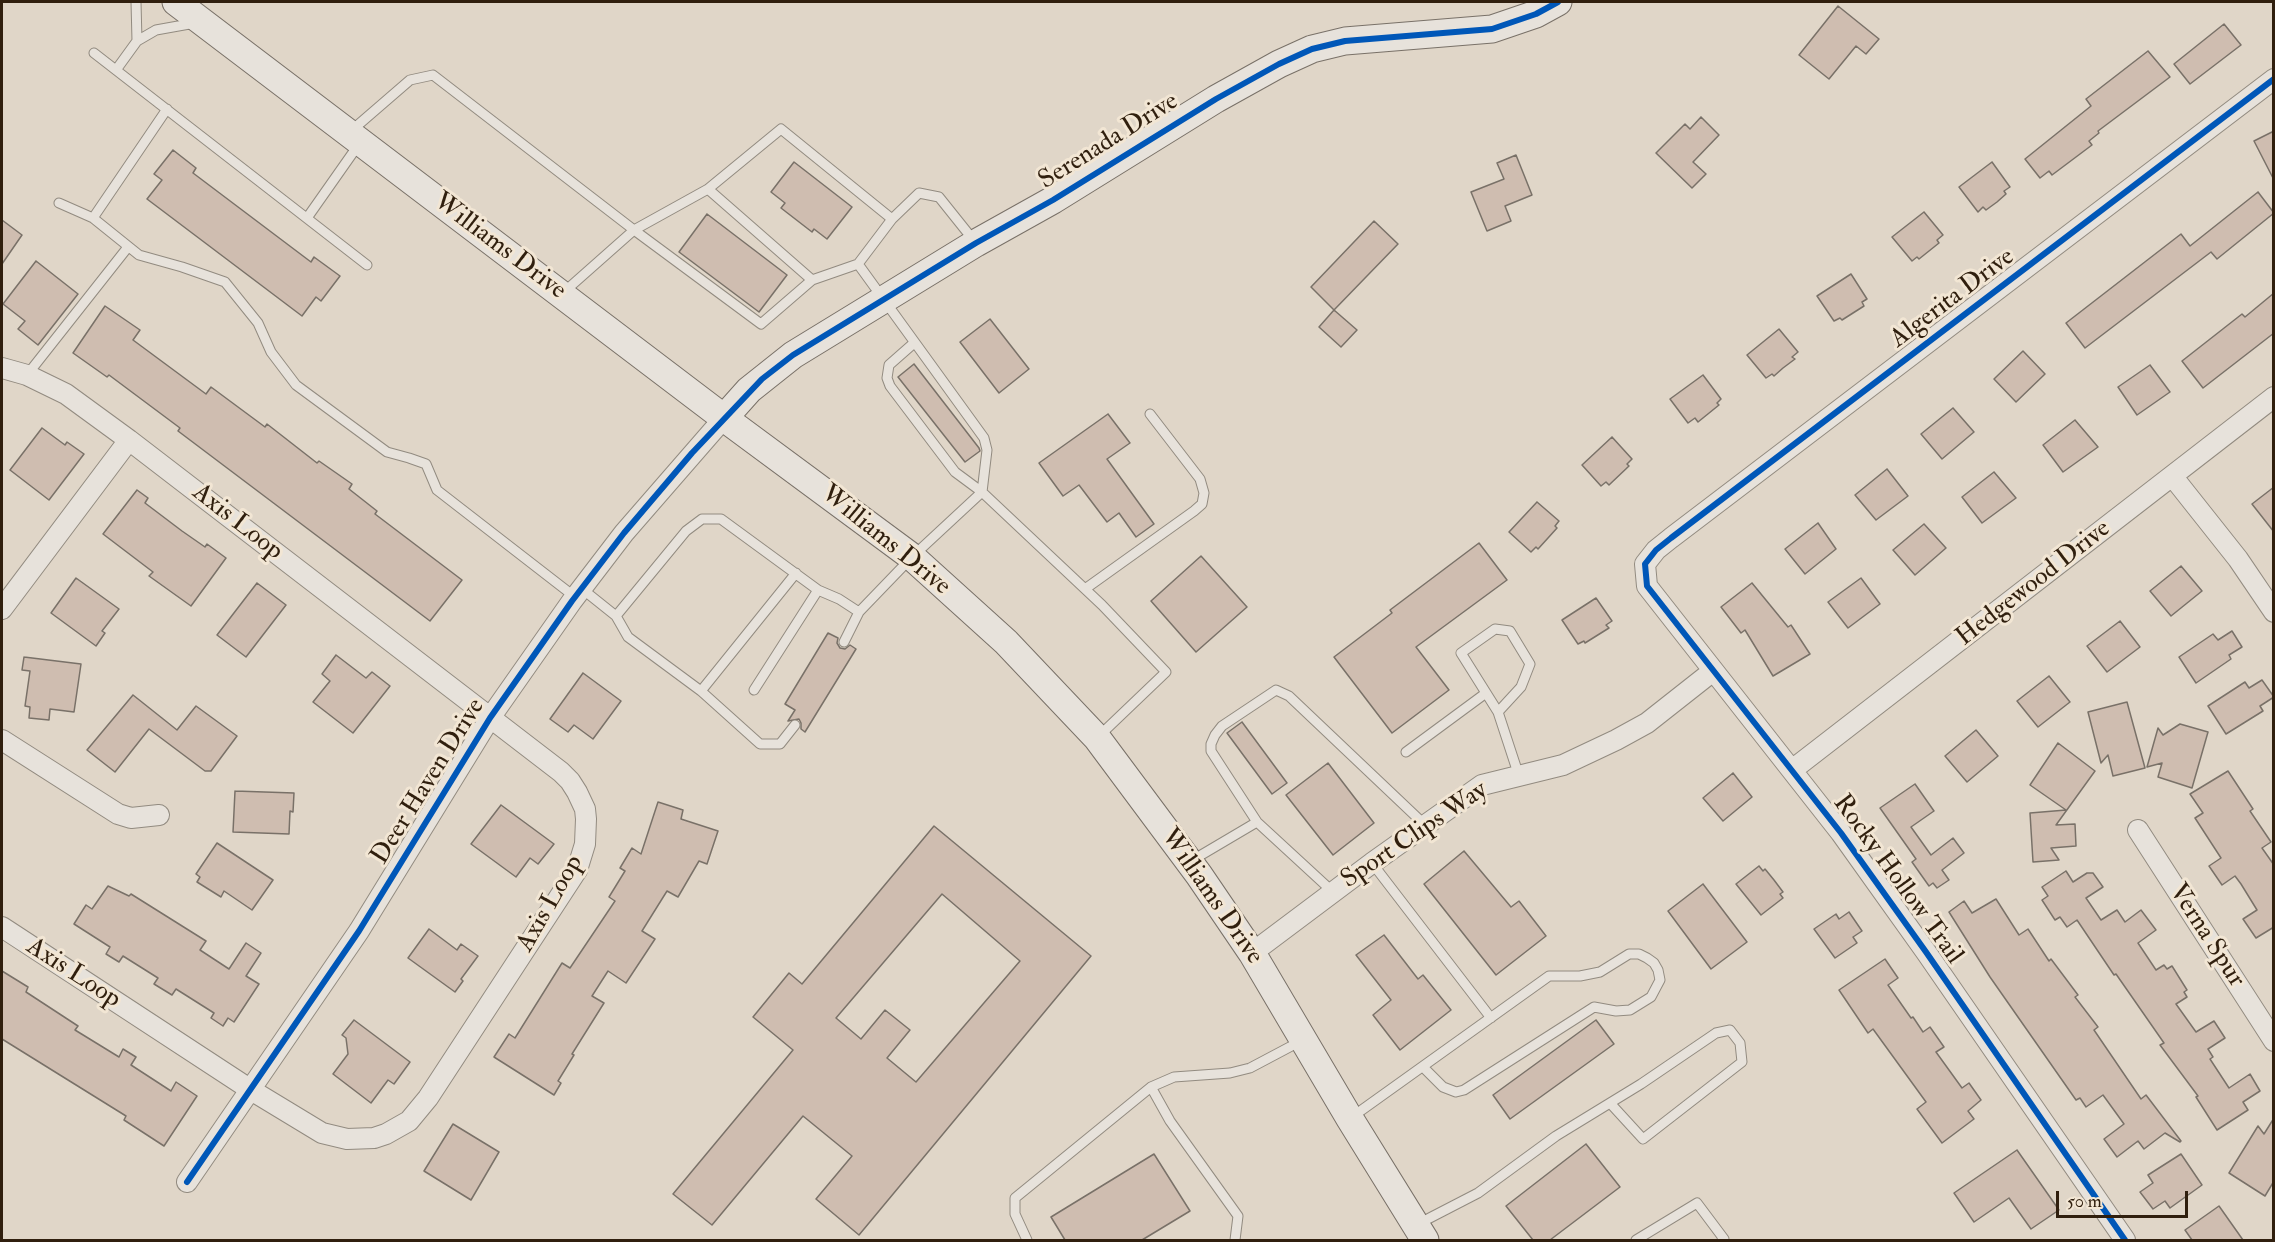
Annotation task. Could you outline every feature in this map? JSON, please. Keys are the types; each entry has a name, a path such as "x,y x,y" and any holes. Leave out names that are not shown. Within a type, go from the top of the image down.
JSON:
{"main road":[{"name":"Williams Drive","path":"176,2 724,418 912,557 1006,642 1097,738 1189,862 1252,953 1420,1233"},
{"name":"Serenada Drive","path":"724,418 749,390 776,366 976,243 1053,200 1216,99 1279,64 1312,50 1346,41 1492,29 1526,18 1558,2"}],"street":[{"name":"Algerita Drive","path":"1656,550 2274,79"},
{"name":"Axis Loop","path":"2,368 27,375 66,394 561,772 578,792 585,809 586,819 585,844 577,870 428,1098 409,1121 374,1138 361,1140 333,1137 322,1133 251,1090 2,927"},
{"name":"Hedgewood Drive","path":"1792,770 2274,397"},
{"name":"Deer Haven Drive","path":"187,1182 359,931 490,718 578,592 624,533 724,418"},
{"path":"2,609 129,440"},
{"path":"2173,477 2238,559 2274,612"},
{"name":"Rocky Hollow Trail","path":"1656,550 1645,564 1647,586 1792,770 1926,952 2125,1240"},
{"name":"Sport Clips Way","path":"1252,953 1372,862 1482,785 1563,765 1616,740 1647,723 1713,671"},
{"path":"2,740 118,814 131,818 159,815"},
{"name":"Verna Spur","path":"2138,830 2274,1041"}],"lane":[{"path":"136,2 137,41"},
{"path":"116,70 137,41 156,30 202,22"},
{"path":"94,53 367,265"},
{"path":"307,218 355,137 410,80 433,75 634,230 761,324 812,280 858,264 892,219 919,193 939,197 976,243"},
{"path":"93,219 167,109"},
{"path":"561,294 634,230 708,189 781,129 892,219"},
{"path":"708,189 812,280"},
{"path":"59,204 93,219 139,255 225,282 258,323 271,352 296,385 387,452 426,464 437,490 578,592 616,616 628,637 701,691 760,744 780,744 795,725"},
{"path":"27,375 128,247"},
{"path":"844,642 859,612 912,557 982,492 987,450 984,438 858,264"},
{"path":"914,343 889,365 887,378 890,387 955,472 982,492 1085,588 1166,672 1097,738"},
{"path":"1085,588 1202,504 1204,493 1200,479 1150,414"},
{"path":"616,616 686,531 702,519 721,519 818,591 839,599 859,612"},
{"path":"701,691 796,573"},
{"path":"754,690 818,591"},
{"path":"1498,712 1521,687 1530,664 1510,631 1495,629 1461,653 1498,712 1519,776"},
{"path":"1333,892 1257,822 1211,750 1215,735 1222,726 1276,690 1289,696 1425,825"},
{"path":"1406,752 1486,693"},
{"path":"1189,862 1257,822"},
{"path":"1372,862 1491,1018"},
{"path":"1350,1119 1549,976 1580,976 1600,972 1629,954 1639,954 1647,958 1658,970 1660,980 1651,997 1630,1010 1616,1011 1594,1007 1464,1090 1456,1092 1443,1087 1423,1067"},
{"path":"1420,1233 1556,1136 1716,1033 1730,1030 1740,1043 1742,1062 1643,1139 1610,1103"},
{"path":"1027,1240 1015,1214 1015,1198 1151,1087 1174,1077 1230,1073 1250,1068 1303,1039"},
{"path":"1151,1087 1170,1121 1238,1216 1235,1240"},
{"path":"1636,1240 1697,1203 1724,1239 1722,1240"}],"building":[{"path":"1838,6 1879,39 1866,54 1856,46 1829,79 1799,55"},
{"path":"2224,24 2241,45 2190,84 2174,64"},
{"path":"2148,51 2170,77 2098,131 2099,133 2089,141 2092,145 2052,175 2049,171 2040,178 2025,159 2091,106 2086,99"},
{"path":"1701,117 1719,135 1693,162 1706,174 1692,188 1656,153 1685,124 1690,129"},
{"path":"2274,131 2274,180 2254,141"},
{"path":"173,150 196,168 193,173 311,262 314,257 340,276 321,301 316,297 302,316 147,199 162,180 154,174"},
{"path":"1516,155 1532,195 1505,206 1511,221 1487,231 1471,192 1504,179 1497,163"},
{"path":"794,162 852,207 827,239 814,229 812,232 781,208 785,203 771,192"},
{"path":"1992,162 2010,187 2004,191 2006,194 1997,202 1986,210 1983,207 1978,212 1959,187"},
{"path":"2258,192 2274,213 2217,259 2211,252 2085,348 2066,323 2181,234 2190,246"},
{"path":"1924,212 1943,235 1937,240 1939,243 1919,259 1917,257 1912,261 1892,237"},
{"path":"707,214 787,275 759,312 679,252"},
{"path":"2,220 22,235 2,264"},
{"path":"1374,221 1398,244 1334,310 1311,287"},
{"path":"36,261 78,294 38,345 18,329 25,321 3,304"},
{"path":"1851,274 1867,299 1862,302 1864,306 1842,320 1840,318 1834,321 1817,296"},
{"path":"2274,293 2274,333 2203,388 2182,361 2242,314 2245,317"},
{"path":"105,306 140,330 133,340 206,394 211,387 265,427 267,424 317,463 319,461 352,484 349,489 377,511 375,514 462,580 430,621 178,431 180,428 109,375 107,377 73,353"},
{"path":"1334,310 1357,330 1341,347 1319,327"},
{"path":"990,319 1029,369 999,393 960,342"},
{"path":"1779,329 1798,352 1792,357 1795,359 1774,376 1772,374 1766,378 1747,355"},
{"path":"2023,351 2045,374 2016,402 1994,379"},
{"path":"914,364 979,448 980,451 965,462 898,377"},
{"path":"2150,365 2170,392 2137,415 2118,387"},
{"path":"1703,375 1721,399 1717,403 1719,405 1698,422 1695,418 1688,423 1670,399"},
{"path":"1953,408 1974,432 1942,459 1921,434"},
{"path":"1108,414 1130,443 1107,459 1154,524 1136,537 1119,513 1107,522 1079,485 1063,496 1039,463"},
{"path":"2075,420 2098,447 2063,472 2043,445"},
{"path":"42,428 65,445 67,442 84,454 49,500 10,470"},
{"path":"1612,437 1632,459 1627,464 1629,466 1609,485 1606,482 1601,486 1582,465"},
{"path":"1887,469 1908,496 1876,520 1855,495"},
{"path":"1994,472 2016,498 1982,523 1962,497"},
{"path":"2274,487 2274,532 2252,504"},
{"path":"137,490 148,498 145,503 205,547 207,544 226,558 191,606 149,576 153,572 103,534"},
{"path":"1537,502 1559,521 1555,526 1557,528 1548,538 1538,549 1536,547 1531,552 1509,532"},
{"path":"1818,523 1836,549 1805,574 1785,549"},
{"path":"1924,524 1946,548 1915,575 1893,550"},
{"path":"1479,543 1507,580 1416,647 1449,690 1392,733 1334,657 1392,613 1390,610"},
{"path":"1201,556 1247,607 1196,652 1151,601"},
{"path":"2181,566 2202,591 2171,616 2150,591"},
{"path":"76,578 119,609 102,631 105,633 96,646 51,613"},
{"path":"1861,578 1880,604 1848,628 1828,602"},
{"path":"257,583 286,605 246,657 217,635"},
{"path":"1752,583 1788,627 1791,625 1810,654 1773,676 1745,630 1741,633 1721,607"},
{"path":"1596,598 1612,621 1606,625 1609,628 1585,643 1584,641 1578,644 1562,620"},
{"path":"2120,621 2140,647 2107,672 2087,646"},
{"path":"2232,631 2242,647 2229,655 2231,659 2196,683 2179,657 2213,634 2218,640"},
{"path":"828,633 838,638 837,643 840,648 845,649 850,645 856,649 805,732 801,729 799,719 788,721 795,710 785,704"},
{"path":"336,655 366,678 372,672 390,686 353,733 313,702 330,681 322,674"},
{"path":"24,657 81,664 74,712 50,709 49,720 29,718 30,707 25,706 30,671 22,670"},
{"path":"583,673 621,701 593,739 574,725 568,732 550,719"},
{"path":"2049,676 2070,702 2038,727 2017,701"},
{"path":"2262,680 2274,697 2260,706 2263,711 2226,734 2208,706 2245,682 2249,688"},
{"path":"133,695 177,730 196,706 237,736 211,771 205,771 149,729 115,772 87,750"},
{"path":"2127,702 2145,768 2113,776 2108,755 2101,763 2088,712"},
{"path":"1242,722 1287,783 1272,794 1227,733"},
{"path":"2180,724 2208,732 2192,788 2158,777 2162,763 2147,767 2158,728 2163,735"},
{"path":"1976,730 1998,756 1967,782 1945,756"},
{"path":"2058,743 2095,771 2056,825 2075,824 2076,846 2051,848 2059,860 2033,862 2030,813 2066,810 2030,785"},
{"path":"1328,763 1374,823 1333,855 1286,795"},
{"path":"2228,771 2253,809 2250,811 2271,842 2262,848 2274,865 2274,927 2256,938 2243,919 2257,910 2241,884 2235,876 2222,885 2209,866 2221,858 2195,818 2203,813 2190,794"},
{"path":"1733,773 1752,797 1723,821 1703,798"},
{"path":"1915,784 1934,811 1911,827 1931,855 1953,838 1964,853 1942,870 1949,880 1937,888 1933,883 1929,886 1912,862 1916,859 1880,808"},
{"path":"235,791 294,793 289,834 233,832"},
{"path":"658,802 683,810 681,819 718,831 707,864 699,861 678,897 667,891 642,931 655,939 626,983 608,971 592,996 604,1003 572,1054 574,1055 558,1081 561,1083 554,1095 494,1057 509,1034 515,1038 562,963 570,968 615,901 609,897 625,871 620,868 632,848 641,854"},
{"path":"501,805 554,844 538,864 530,858 516,877 471,844"},
{"path":"934,826 1091,956 859,1235 816,1199 852,1156 803,1116 712,1225 673,1194 793,1050 753,1017 789,973 802,984","holes":["942,894 1020,961 916,1082 887,1058 910,1030 885,1010 861,1039 836,1018"]},
{"path":"217,843 273,880 252,910 224,891 221,897 197,882 200,877 196,874"},
{"path":"1464,851 1511,907 1519,901 1546,936 1496,975 1424,884"},
{"path":"1759,866 1763,871 1765,869 1783,892 1780,894 1783,898 1761,915 1736,884"},
{"path":"2066,871 2073,882 2087,873 2093,873 2103,887 2086,898 2101,920 2117,910 2125,922 2141,910 2156,930 2138,943 2156,970 2164,965 2167,969 2172,966 2187,990 2184,992 2187,997 2176,1004 2196,1032 2214,1021 2225,1038 2208,1049 2213,1057 2210,1059 2229,1088 2250,1074 2260,1091 2243,1102 2248,1110 2217,1130 2196,1097 2198,1096 2160,1045 2164,1043 2077,920 2067,927 2060,917 2055,920 2042,900 2048,896 2042,887"},
{"path":"1703,884 1747,942 1711,969 1668,911"},
{"path":"108,886 129,896 131,894 206,941 200,950 229,969 246,943 261,953 246,976 259,984 234,1022 228,1018 223,1026 211,1018 214,1013 176,989 172,995 154,984 158,978 123,956 119,962 106,954 110,947 74,924 86,905 92,909"},
{"path":"1996,899 2019,935 2028,929 2049,961 2051,959 2078,995 2075,997 2098,1027 2094,1030 2141,1099 2146,1095 2180,1142 2165,1133 2144,1149 2138,1141 2117,1157 2104,1139 2124,1124 2103,1095 2086,1107 2080,1098 2076,1100 1990,977 1949,912 1964,901 1972,913"},
{"path":"1849,912 1862,931 1853,937 1857,943 1835,958 1814,929 1836,914 1839,919"},
{"path":"429,929 457,950 461,944 478,956 461,979 463,981 455,992 408,958"},
{"path":"1384,935 1418,979 1423,975 1451,1010 1400,1050 1373,1015 1391,1000 1356,955"},
{"path":"1885,959 1898,978 1888,985 1923,1032 1930,1027 1944,1047 1936,1052 1962,1088 1969,1083 1981,1100 1968,1111 1974,1119 1942,1143 1917,1109 1926,1102 1873,1029 1868,1033 1839,990"},
{"path":"2,971 28,987 26,992 78,1026 75,1030 119,1057 123,1049 136,1057 131,1065 171,1091 176,1082 197,1096 164,1146 124,1120 126,1116 2,1039"},
{"path":"354,1020 410,1062 394,1084 388,1080 371,1103 333,1074 348,1054 346,1038 342,1035"},
{"path":"1596,1020 1614,1044 1510,1119 1493,1095"},
{"path":"2274,1118 2274,1181 2265,1196 2229,1173 2258,1126 2264,1134"},
{"path":"453,1124 499,1152 471,1200 424,1171"},
{"path":"1586,1144 1620,1187 1550,1240 1533,1240 1506,1206"},
{"path":"2017,1150 2059,1210 2031,1229 2009,1198 1974,1222 1954,1193"},
{"path":"1154,1154 1190,1211 1142,1240 1065,1240 1051,1217"},
{"path":"2181,1154 2202,1185 2170,1208 2165,1201 2153,1209 2140,1192 2153,1183 2148,1175"},
{"path":"2219,1206 2243,1240 2192,1240 2185,1230"}],"cycle path":[{"path":"187,1182 359,931 490,718 572,601 624,533 692,453 762,379 793,355 976,243 1053,200 1216,99 1279,64 1312,49 1345,41 1492,29 1536,14 1558,2"},
{"path":"2125,1240 1841,833 1647,586 1645,564 1656,550 1671,538 2274,79"}]}
